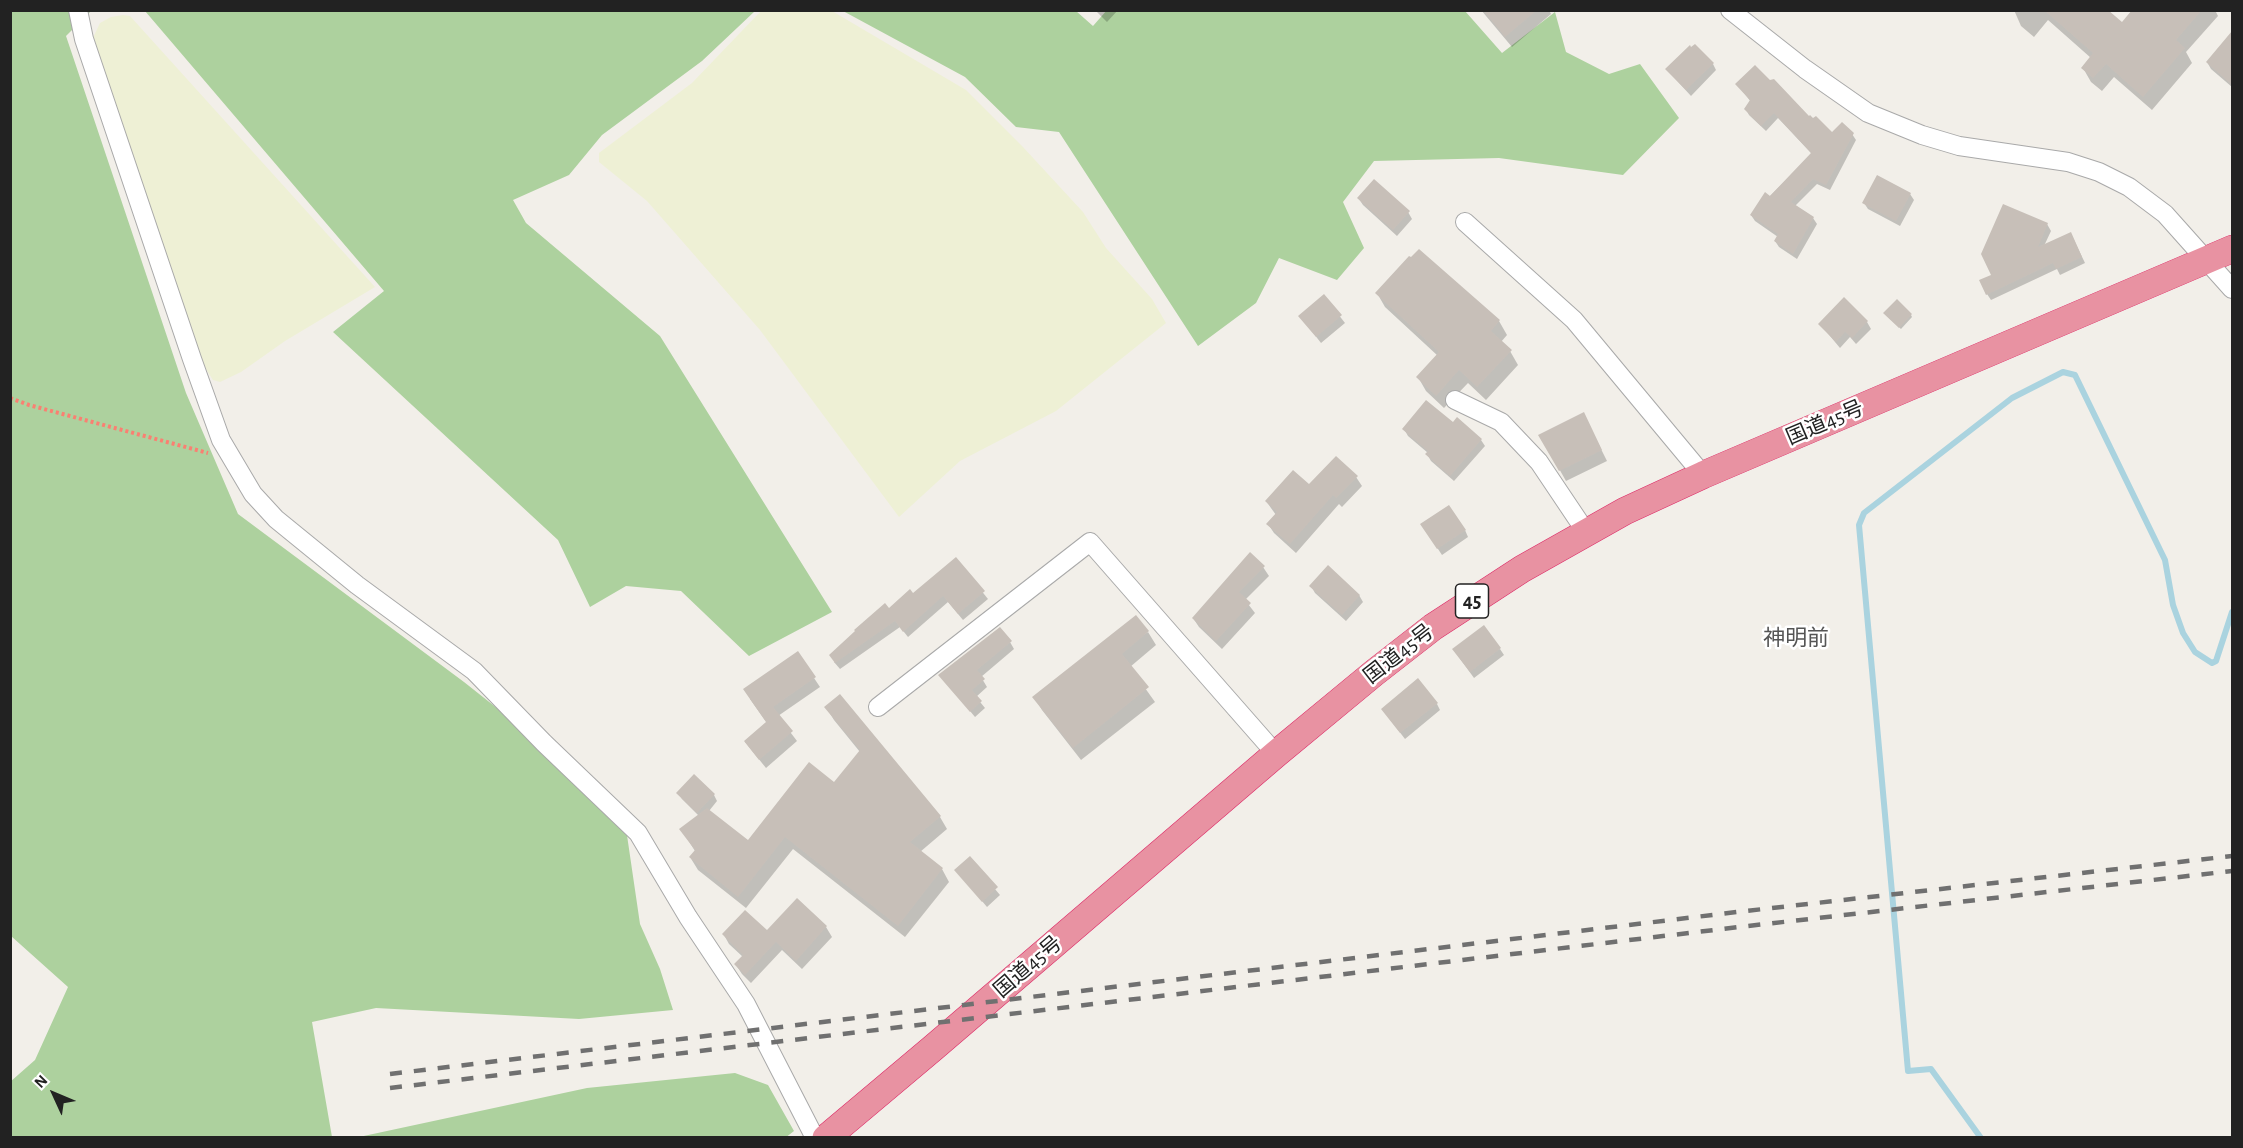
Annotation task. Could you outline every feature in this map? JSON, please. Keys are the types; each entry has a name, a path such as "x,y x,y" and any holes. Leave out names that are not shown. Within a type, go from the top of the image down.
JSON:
{"highway":[{"name":"国道45号","path":"826,1137 1276,754 1433,627 1522,569 1586,532 1702,476 2232,249"}],"street":[{"path":"78,10 84,39 221,440 253,494 276,519 357,585 474,671 544,743 638,833 688,917 746,1004 815,1137"},
{"path":"1730,10 1806,69 1868,113 1922,135 1959,146 2068,162 2099,172 2129,187 2166,214 2232,289"},
{"path":"1465,222 1574,320 1702,476"},
{"path":"1455,400 1501,422 1539,462 1586,532"},
{"path":"878,707 1090,542 1276,754"}],"path":[{"path":"10,398 232,459"}],"green space":[{"path":"1107,10 1465,11 1502,53 1555,12 1566,52 1609,74 1640,64 1679,118 1623,175 1499,158 1374,161 1343,202 1364,248 1337,280 1279,258 1256,303 1198,346 1059,132 1016,127 965,77 843,11 1076,11 1093,26"},
{"path":"11,11 91,11 66,36 186,393 238,514 464,682 623,808 640,924 660,969 673,1010 579,1019 376,1008 312,1022 332,1137 11,1137 10,1082 35,1060 68,987 11,936"},
{"path":"145,11 755,11 702,61 602,135 569,175 513,200 526,223 660,336 832,612 749,656 681,591 626,586 590,607 558,540 333,332 384,291"},
{"path":"761,11 832,11 966,90 1083,212 1106,248 1152,299 1166,323 1056,411 960,461 899,517 760,330 647,201 599,162 599,153 692,83"},
{"path":"130,16 375,287 285,341 241,372 220,382 213,380 200,360 92,40 100,23 111,17"},
{"path":"735,1073 768,1085 794,1131 785,1138 359,1137 587,1088"}],"building":[{"path":"1483,10 1537,10 1505,37"},
{"path":"2044,10 2108,10 2122,22 2132,10 2202,10 2176,40 2185,48 2143,97 2106,64 2093,78 2081,68 2093,53"},
{"path":"2232,31 2232,85 2206,62"},
{"path":"1695,44 1714,63 1686,90 1665,69 1690,45 1691,47"},
{"path":"1755,65 1770,80 1774,79 1809,116 1813,118 1816,116 1832,132 1842,122 1854,133 1826,185 1813,179 1791,202 1814,217 1793,254 1774,241 1778,234 1750,215 1765,192 1770,196 1811,153 1774,113 1761,126 1744,109 1750,100 1735,84"},
{"path":"1877,175 1911,193 1896,221 1862,203"},
{"path":"1374,179 1410,211 1393,230 1357,198"},
{"path":"2003,204 2048,223 2038,247 2071,232 2082,257 2056,269 2053,263 1986,295 1979,280 1991,275 1981,254"},
{"path":"1419,249 1500,320 1491,331 1512,350 1477,387 1459,370 1436,396 1416,377 1439,352 1375,293 1409,256 1411,257"},
{"path":"1324,294 1342,315 1316,337 1298,316"},
{"path":"1844,297 1868,321 1852,338 1845,332 1836,342 1818,324"},
{"path":"1897,299 1912,314 1899,328 1883,313"},
{"path":"1426,400 1453,422 1457,417 1482,439 1450,476 1425,454 1428,451 1402,429"},
{"path":"1584,412 1602,450 1559,471 1538,435"},
{"path":"1336,456 1358,476 1336,498 1333,495 1290,544 1266,524 1277,512 1265,501 1293,470 1309,484"},
{"path":"1449,505 1466,530 1437,549 1420,524"},
{"path":"1250,552 1265,566 1239,592 1251,603 1216,641 1192,618"},
{"path":"956,557 985,591 958,614 943,596 903,632 895,621 835,663 829,655 854,630 885,603 889,608 910,589 913,593"},
{"path":"1328,565 1360,595 1342,615 1309,586"},
{"path":"1136,615 1149,631 1122,654 1149,687 1073,748 1032,697"},
{"path":"1484,625 1501,648 1470,672 1452,649"},
{"path":"1000,627 1012,641 977,670 985,679 972,690 982,701 970,712 938,675"},
{"path":"798,651 816,677 773,707 793,731 759,760 744,741 766,722 743,689"},
{"path":"1418,678 1438,703 1400,733 1381,709"},
{"path":"840,694 941,816 910,842 943,868 898,926 785,837 738,897 689,857 695,850 679,829 707,808 748,840 809,762 834,782 860,750 824,707"},
{"path":"694,774 715,794 697,813 676,793"},
{"path":"970,856 998,887 982,902 954,870"},
{"path":"797,898 827,926 796,961 776,942 745,975 734,964 743,955 722,934 745,910 767,930"}],"waterway":[{"path":"1981,1138 1931,1069 1908,1071 1859,525 1864,513 2012,398 2063,372 2075,375 2165,560 2173,605 2183,633 2195,652 2212,663 2216,661 2232,612"}],"railway":[{"path":"390,1074 1737,912 2232,856"},
{"path":"390,1088 1739,927 2232,871"}],"district":[{"name":"神明前","path":"1796,638"}]}
